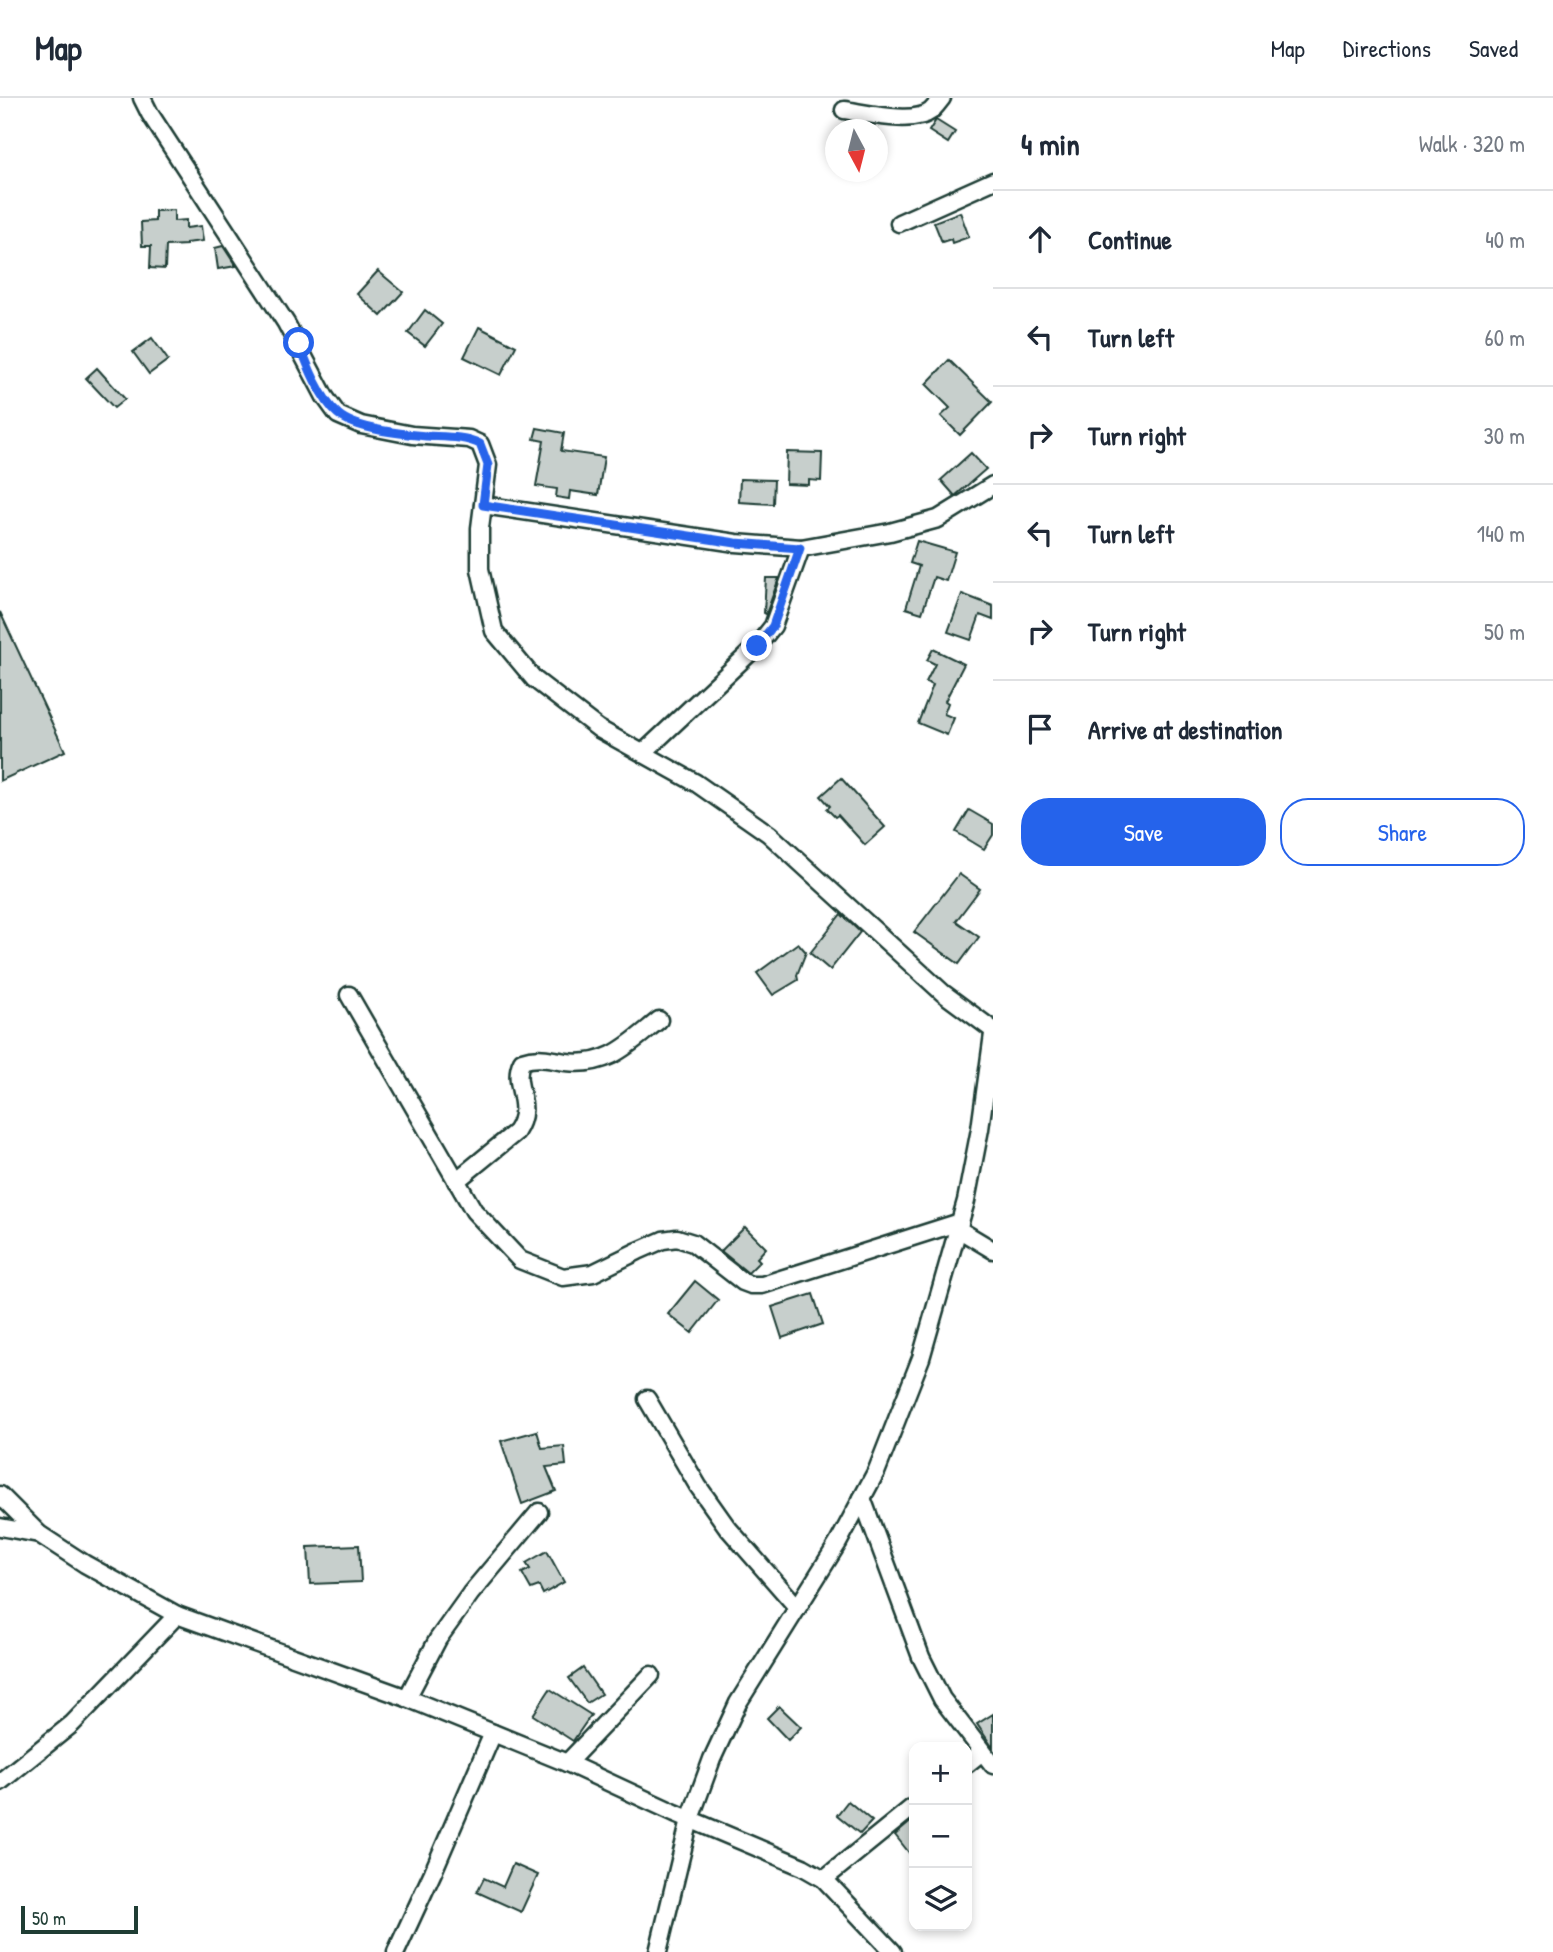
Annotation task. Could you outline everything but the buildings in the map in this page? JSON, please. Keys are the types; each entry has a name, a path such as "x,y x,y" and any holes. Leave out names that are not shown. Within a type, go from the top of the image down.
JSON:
{"street":[{"path":"142,98 286,323 325,397 338,415 361,425 412,435 469,439 480,444 488,465 480,528 480,569 494,631 534,679 599,729 696,783 769,834 943,993 993,1032 986,1133 921,1359 881,1460 862,1498 838,1542 738,1703 712,1759 690,1819 658,1952"},
{"path":"844,110 903,117 921,116 931,111 942,98"},
{"path":"899,223 993,181"},
{"path":"483,505 736,543 800,548 890,532 938,519 993,485"},
{"path":"643,753 757,646 773,626 800,548"},
{"path":"349,995 474,1211 520,1260 563,1276 593,1273 663,1240 677,1238 693,1243 743,1282 762,1285 959,1225"},
{"path":"456,1181 516,1132 523,1121 525,1107 518,1069 522,1061 542,1057 564,1062 589,1063 611,1057 659,1020"},
{"path":"959,1225 993,1250"},
{"path":"647,1399 698,1486 727,1527 797,1607"},
{"path":"0,1495 39,1534 85,1564 177,1615 407,1698 567,1763 803,1867 824,1879 893,1952"},
{"path":"862,1498 921,1657 942,1699 993,1765"},
{"path":"407,1698 438,1639 471,1593 538,1512"},
{"path":"0,1527 39,1534"},
{"path":"0,1782 72,1724 177,1615"},
{"path":"567,1763 651,1675"},
{"path":"396,1952 493,1733"},
{"path":"972,1760 982,1752"},
{"path":"824,1879 909,1810"}],"route":[{"path":"299,343 325,397 338,415 361,425 412,435 469,439 480,444 488,465 483,505 736,543 800,548 773,626 757,646"}]}
